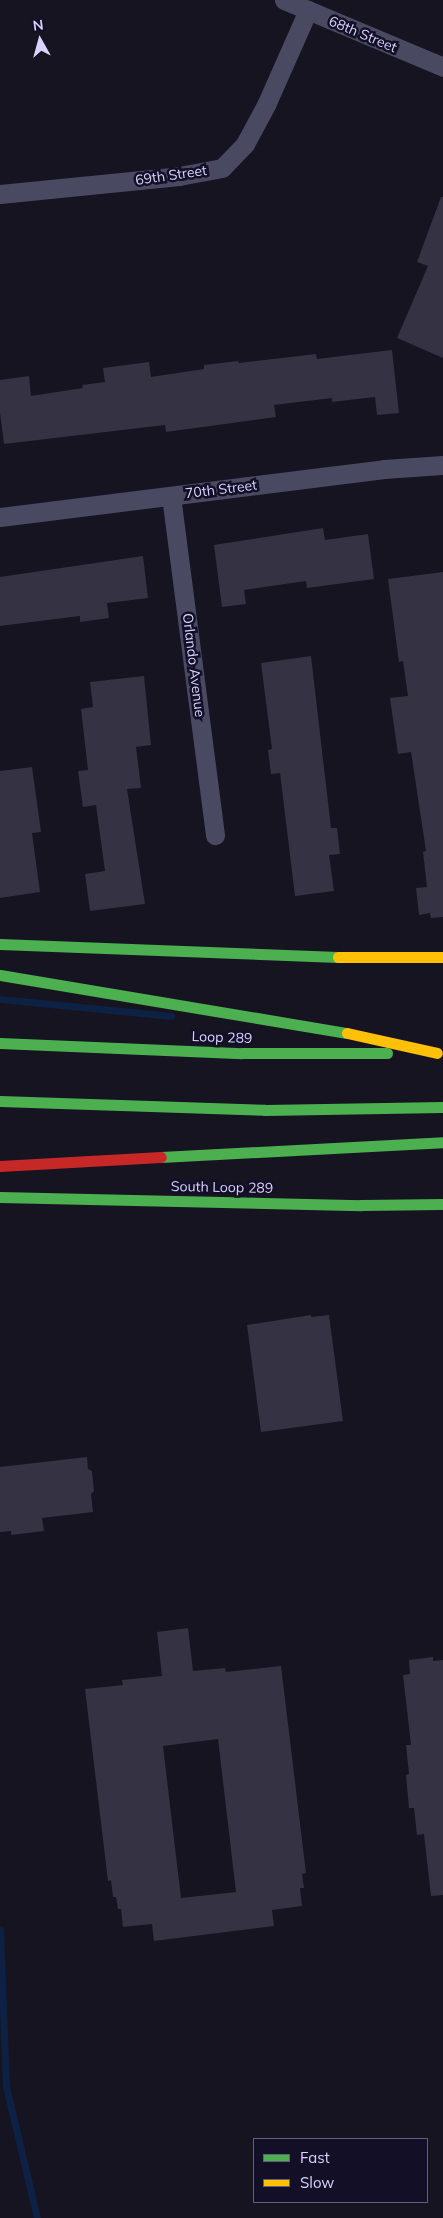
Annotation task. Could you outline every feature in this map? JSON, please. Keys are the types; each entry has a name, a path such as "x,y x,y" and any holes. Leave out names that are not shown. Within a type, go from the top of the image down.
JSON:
{"main road":[{"path":"0,944 356,957 443,957"},
{"path":"0,975 324,1028 440,1053"},
{"name":"Loop 289","path":"0,1043 242,1053 440,1053"},
{"path":"0,1101 265,1110 443,1107"},
{"path":"0,1166 443,1142"},
{"name":"South Loop 289","path":"0,1197 351,1205 443,1204"}],"street":[{"name":"68th Street","path":"284,0 443,67"},
{"name":"69th Street","path":"0,194 178,176 222,168 245,144 266,104 308,10"},
{"name":"70th Street","path":"0,517 384,469 443,464"},
{"name":"Orlando Avenue","path":"171,496 215,835"}],"building":[{"path":"441,197 443,197 443,358 397,338 428,266 417,262"},
{"path":"392,350 399,413 377,415 375,397 332,402 332,398 274,405 276,417 166,432 165,425 4,444 0,413 0,380 29,376 31,396 83,388 82,385 105,382 103,368 149,362 151,377 204,369 204,365 238,361 239,363 316,354 317,359"},
{"path":"323,528 325,540 368,534 374,579 307,588 306,581 244,590 246,604 222,607 214,545"},
{"path":"143,556 148,598 107,603 109,618 80,622 80,616 0,626 0,577"},
{"path":"443,572 443,917 431,918 430,913 419,915 416,888 427,887 423,852 426,851 411,752 398,754 390,698 408,696 403,661 399,662 388,579"},
{"path":"311,656 331,828 337,828 340,854 329,855 334,891 295,896 280,773 271,774 268,750 272,749 261,663"},
{"path":"144,676 151,745 136,747 141,788 127,789 145,904 90,911 85,874 105,871 96,805 83,807 78,771 88,770 81,709 93,707 90,682"},
{"path":"32,767 41,832 32,833 40,892 0,898 0,771"},
{"path":"311,1315 311,1317 329,1315 343,1421 261,1432 247,1325"},
{"path":"87,1457 88,1469 92,1471 94,1491 91,1494 93,1512 42,1518 44,1531 11,1535 11,1531 0,1532 0,1467"},
{"path":"188,1628 193,1671 225,1668 226,1672 281,1666 306,1873 302,1874 304,1888 300,1888 302,1906 272,1910 274,1926 154,1941 152,1924 123,1927 121,1909 118,1909 116,1897 113,1897 111,1880 108,1881 85,1689 123,1685 122,1680 162,1676 157,1632","holes":["218,1739 236,1892 181,1898 163,1746"]},
{"path":"433,1657 433,1661 443,1660 443,1895 431,1896 424,1834 417,1835 414,1808 409,1808 406,1775 409,1774 406,1745 411,1745 403,1675 410,1674 409,1660"}],"waterway":[{"path":"0,999 171,1016"},
{"path":"0,1930 6,2086 37,2218"}],"traffic: fast":[{"path":"0,944 338,957"},
{"path":"0,975 347,1033"},
{"path":"0,1043 242,1053 387,1053"},
{"path":"0,1101 265,1110 443,1107"},
{"path":"161,1157 443,1142"},
{"path":"0,1197 361,1205 443,1204"}],"traffic: slow":[{"path":"338,957 443,957"},
{"path":"347,1033 437,1053"}],"traffic: jam":[{"path":"0,1166 161,1157"}]}
